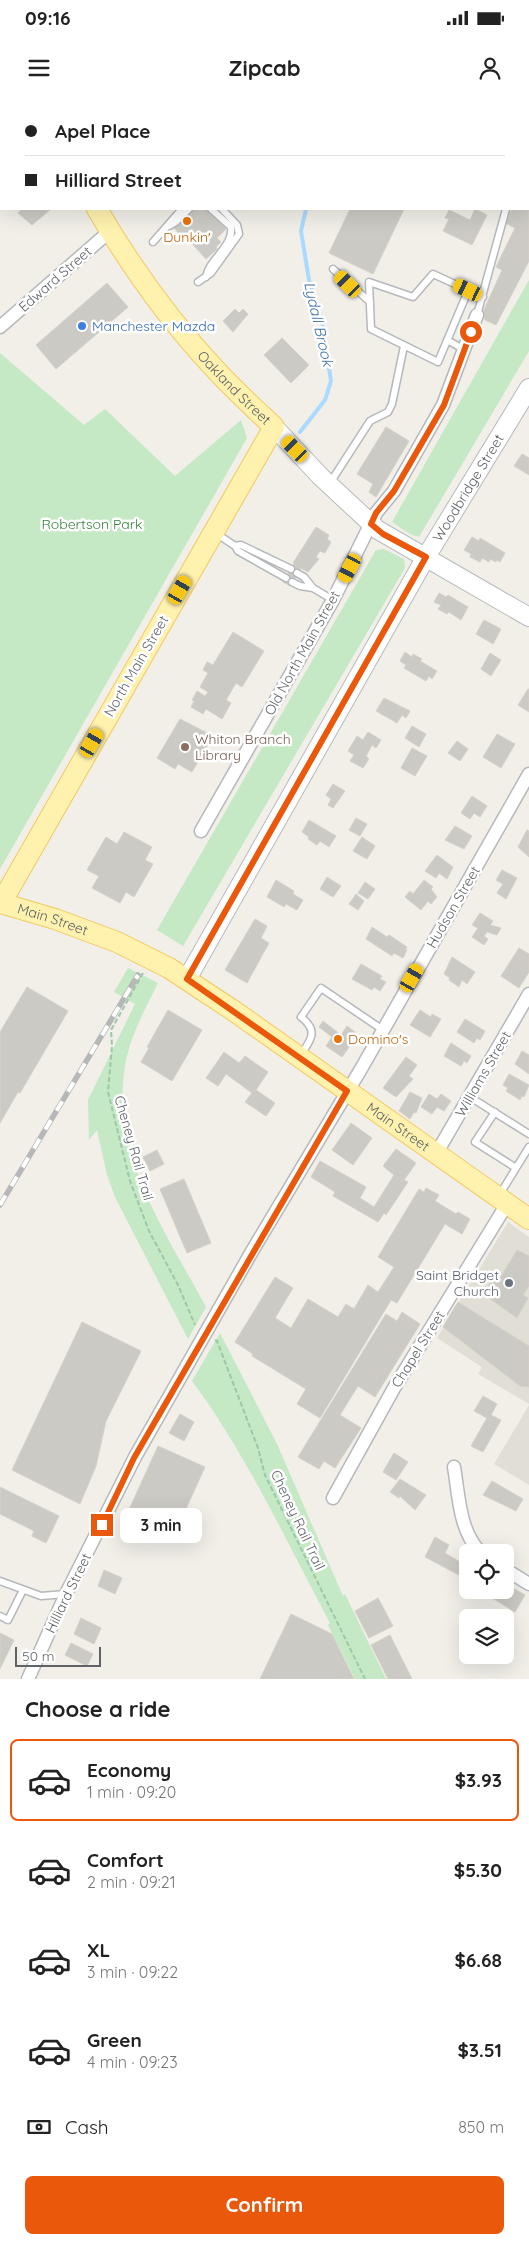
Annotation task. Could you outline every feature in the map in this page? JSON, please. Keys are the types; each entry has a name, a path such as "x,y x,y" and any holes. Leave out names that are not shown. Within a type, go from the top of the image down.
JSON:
{"main road":[{"name":"Oakland Street","path":"98,210 110,231 170,316 214,368 371,524 383,534 529,617"},
{"name":"Woodbridge Street","path":"187,979 426,557 529,388"},
{"name":"North Main Street","path":"0,903 274,427"},
{"name":"Main Street","path":"0,903 61,921 128,946 187,979 529,1219"}],"street":[{"name":"Edward Street","path":"0,327 110,231"},
{"name":"Old North Main Street","path":"201,831 333,600 376,513 394,491 444,405 477,315"},
{"name":"Hudson Street","path":"347,1091 529,774"},
{"name":"Williams Street","path":"436,1154 529,994"},
{"name":"Hilliard Street","path":"28,1679 66,1594 139,1449 347,1091"},
{"name":"Chapel Street","path":"333,1498 502,1200"},
{"path":"454,1467 463,1523 472,1544"},
{"path":"514,1575 529,1584"}],"lane":[{"path":"152,242 181,210"},
{"path":"164,228 176,222 188,210"},
{"path":"206,277 207,269 230,238 231,231 230,227 212,210"},
{"path":"198,282 211,273 239,234 237,225 223,210"},
{"path":"477,315 506,210"},
{"path":"333,269 370,302"},
{"path":"468,290 438,362 371,329 369,282 413,297 433,274 468,290 483,297"},
{"path":"447,340 465,350"},
{"path":"329,484 370,421 388,412 392,404 404,346"},
{"path":"213,532 235,546 238,551 289,580 300,586 313,588"},
{"path":"235,546 241,545 294,571 304,577 313,588 333,600"},
{"path":"299,1057 312,1039 312,1030 309,1023 301,1017 321,988 383,1030"},
{"path":"470,1097 529,1134"},
{"path":"495,1112 475,1142 516,1168"},
{"path":"502,1200 516,1168 529,1147"},
{"path":"0,1580 42,1596 66,1594"},
{"path":"0,1616 8,1620 23,1590"}],"path":[{"name":"Cheney Rail Trail","path":"144,972 111,1030 112,1046 108,1092 130,1181 149,1231 178,1286 196,1327"},
{"name":"Cheney Rail Trail","path":"212,1338 217,1341 255,1439 264,1475 365,1679"}],"shaded area":[{"path":"508,1222 529,1237 529,1404 478,1374 482,1367 437,1338"},
{"path":"529,1405 529,1485 494,1464"}],"green space":[{"path":"529,280 529,351 419,537 410,534 392,522"},
{"name":"Robertson Park","path":"0,353 84,425 105,409 175,476 241,420 247,438 0,869"},
{"path":"384,549 404,559 405,568 183,946 157,930 376,550"},
{"path":"128,968 158,983 137,1028 127,1056 123,1090 125,1123 132,1155 143,1187 157,1218 206,1307 188,1339 115,1197 107,1175 97,1130 89,1140 88,1100 135,1004 114,992"},
{"path":"220,1333 277,1444 343,1596 345,1594 386,1679 355,1679 328,1625 330,1623 265,1499 231,1438 192,1381"}],"building":[{"path":"21,210 50,210 32,225 18,213"},
{"path":"194,210 206,210 226,229 217,238 221,242 216,247 217,249 206,259 186,237 184,239 174,228 184,216 186,218"},
{"path":"350,210 404,210 373,274 329,253"},
{"path":"449,210 470,220 475,210 487,215 472,245 443,231 449,219 445,218"},
{"path":"512,210 529,210 529,261 496,325 485,320 483,312 502,270 496,267 515,228 505,223"},
{"name":"Manchester Mazda","path":"107,283 128,307 56,369 36,345"},
{"path":"235,309 239,313 243,309 248,314 233,332 223,321"},
{"path":"282,338 309,365 291,383 264,355"},
{"path":"386,427 409,441 376,497 369,492 373,484 357,474"},
{"path":"522,454 529,458 529,475 514,466"},
{"path":"316,527 329,535 327,539 331,542 325,553 320,551 316,557 319,559 308,572 301,568 290,586 283,582"},
{"path":"472,537 479,541 480,538 505,553 500,562 490,559 489,562 482,558 480,562 470,557 471,554 464,550"},
{"path":"439,593 446,597 448,595 468,607 461,620 449,612 447,614 438,609 441,605 434,602"},
{"path":"484,620 501,629 493,644 476,634"},
{"path":"233,632 264,651 242,687 236,683 226,700 231,703 222,719 206,709 203,714 191,707 194,701 192,700 197,691 205,696 208,692 200,687 208,673 203,670 207,662 213,665"},
{"path":"405,652 412,657 413,654 422,659 420,661 437,671 432,679 429,676 426,681 404,668 406,665 400,661"},
{"path":"490,653 501,660 491,676 481,669"},
{"path":"529,689 529,712 518,705"},
{"path":"384,698 410,711 406,718 402,715 397,723 376,711"},
{"name":"Whiton Branch Library","path":"180,719 213,736 192,772 178,764 175,769 157,758"},
{"path":"412,726 426,734 419,747 405,738"},
{"path":"368,732 381,740 376,748 372,745 366,756 369,759 363,768 350,761 354,755 348,751 357,736 363,740"},
{"path":"497,734 515,744 501,768 483,757"},
{"path":"457,741 468,749 460,761 448,753"},
{"path":"412,748 427,756 415,776 401,768"},
{"path":"333,784 345,791 333,808 328,805 331,799 326,795"},
{"path":"472,796 487,806 480,817 474,813 470,819 461,813"},
{"path":"356,818 367,824 360,836 349,830"},
{"path":"309,820 336,836 329,847 320,841 317,845 302,832"},
{"path":"455,826 472,836 464,849 445,840"},
{"path":"527,830 529,831 529,857 518,847"},
{"path":"124,832 152,847 145,860 153,864 134,897 126,892 120,903 92,888 99,876 87,870 106,837 117,844"},
{"path":"362,837 375,846 367,859 353,851"},
{"path":"437,855 453,867 447,879 439,873 436,878 425,871"},
{"path":"502,870 517,878 506,899 497,893 503,884 496,880"},
{"path":"327,877 341,886 333,897 320,889"},
{"path":"276,880 294,891 293,894 303,900 297,910 286,904 284,907 267,897"},
{"path":"424,880 433,887 431,889 437,897 431,904 428,901 421,910 405,897 410,891 413,894"},
{"path":"365,882 375,889 368,899 358,893"},
{"path":"356,894 364,901 358,910 349,904"},
{"path":"480,913 493,921 490,925 501,928 497,935 487,932 484,936 488,939 484,945 472,937 478,928 472,925"},
{"path":"255,919 267,926 261,938 269,943 247,983 225,970"},
{"path":"372,927 407,947 403,958 394,953 392,956 366,939"},
{"path":"519,948 529,954 529,972 519,988 501,976"},
{"path":"452,957 475,972 467,984 462,980 459,987 444,974"},
{"path":"361,964 382,976 380,979 386,982 380,991 374,987 372,990 352,979"},
{"path":"27,987 68,1011 20,1093 18,1092 0,1123 0,1032"},
{"path":"168,1010 202,1030 172,1081 141,1062 149,1048 147,1047"},
{"path":"420,1010 431,1017 432,1014 441,1019 430,1037 410,1025"},
{"path":"465,1019 485,1031 480,1040 477,1038 474,1043 457,1032"},
{"path":"323,1021 341,1035 347,1026 356,1033 349,1041 352,1043 342,1057 326,1046 332,1037 319,1027"},
{"path":"451,1043 471,1056 467,1063 464,1061 461,1066 444,1056"},
{"path":"522,1051 529,1055 529,1074 515,1064"},
{"path":"224,1052 239,1063 245,1056 268,1072 256,1090 275,1103 266,1116 245,1102 252,1093 226,1074 218,1086 206,1078"},
{"path":"406,1057 417,1065 409,1076 413,1079 396,1097 383,1088"},
{"path":"509,1074 529,1085 524,1097 522,1096 520,1100 506,1091 508,1088 503,1085"},
{"path":"410,1092 422,1098 416,1113 414,1112 410,1119 399,1111"},
{"path":"429,1094 437,1099 441,1094 451,1101 444,1111 437,1107 432,1114 421,1107"},
{"path":"351,1123 372,1138 353,1165 332,1150"},
{"path":"396,1149 416,1163 404,1180 408,1182 386,1215 384,1213 378,1222 333,1196 335,1192 311,1177 320,1161 366,1187 360,1198 374,1207 394,1175 383,1166"},
{"path":"157,1150 164,1164 150,1171 143,1157"},
{"path":"184,1179 211,1243 187,1253 160,1189"},
{"path":"426,1188 439,1195 435,1201 456,1214 458,1212 470,1219 462,1234 445,1224 397,1303 391,1300 320,1418 297,1404 306,1389 252,1356 253,1354 235,1342 275,1277 293,1288 275,1318 291,1328 308,1299 338,1317 346,1304 354,1309 368,1285 378,1292 394,1267 378,1257 419,1189 424,1192"},
{"name":"Saint Bridget Church","path":"517,1250 529,1256 529,1286 523,1295 528,1298 517,1318 486,1296 491,1288 488,1286 494,1277 499,1280"},
{"path":"458,1302 529,1346 529,1387 520,1386 443,1327"},
{"path":"402,1312 420,1324 375,1397 358,1386 340,1415 361,1428 335,1468 324,1461 319,1469 298,1457 386,1314 397,1321"},
{"path":"82,1322 141,1351 106,1421 96,1466 80,1504 12,1470"},
{"path":"483,1396 497,1404 491,1415 501,1420 483,1452 471,1446 487,1418 474,1411"},
{"path":"180,1414 194,1422 184,1441 169,1433"},
{"path":"158,1446 205,1467 175,1533 128,1512"},
{"path":"394,1453 408,1462 396,1480 383,1472"},
{"path":"400,1479 426,1495 415,1510 400,1496 399,1498 390,1492"},
{"path":"492,1481 523,1499 516,1511 483,1495"},
{"path":"0,1487 59,1516 46,1543 32,1536 34,1531 0,1514"},
{"path":"435,1537 449,1545 445,1553 459,1561 459,1575 425,1557"},
{"path":"104,1570 122,1578 115,1594 98,1586"},
{"path":"514,1589 525,1595 515,1612 514,1609 510,1609 494,1599 514,1599"},
{"path":"378,1598 393,1626 369,1638 355,1611"},
{"path":"291,1614 332,1634 354,1679 260,1679"},
{"path":"81,1618 101,1628 94,1644 74,1634"},
{"path":"0,1633 14,1640 0,1669"},
{"path":"390,1635 412,1679 388,1679 371,1645"},
{"path":"71,1643 93,1654 87,1666 65,1655"}],"waterway":[{"name":"Lydall Brook","path":"300,432 325,400 331,381 322,321 309,280 301,231 306,210"}],"railway":[{"path":"0,1205 138,975"}],"place":[{"name":"Dunkin'","path":"187,221"},
{"name":"Manchester Mazda","path":"82,326"},
{"name":"Whiton Branch Library","path":"185,747"},
{"name":"Domino's","path":"338,1039"},
{"name":"Saint Bridget Church","path":"509,1283"}],"route":[{"path":"102,1525 134,1458 261,1236 347,1091 187,979 426,557 383,534 371,524 376,513 394,491 444,405 471,332"}]}
